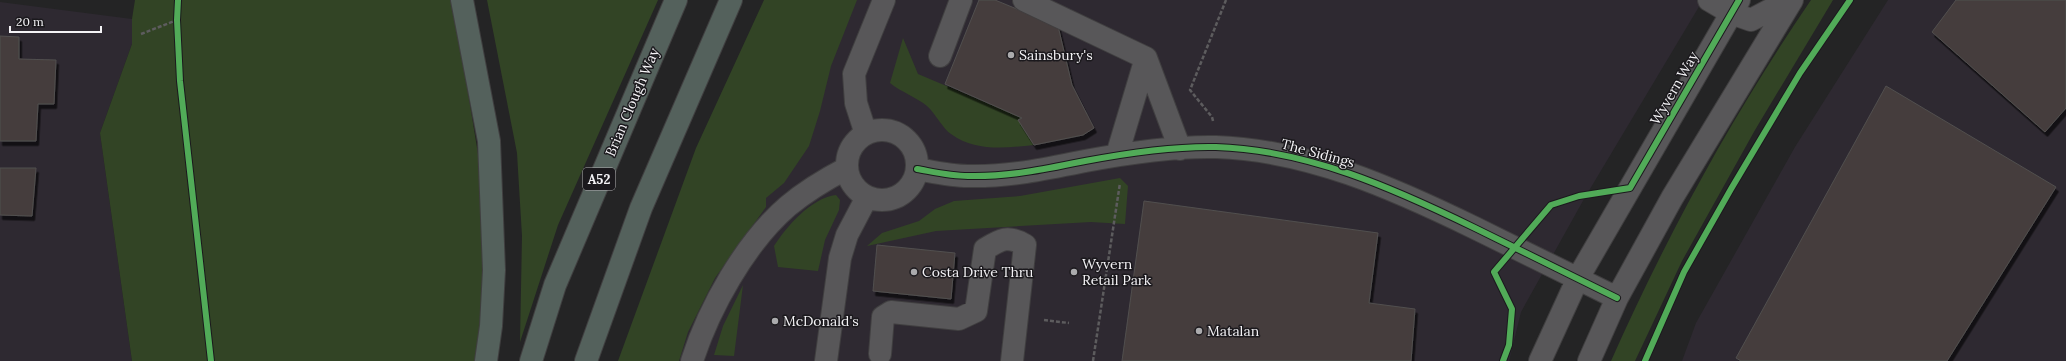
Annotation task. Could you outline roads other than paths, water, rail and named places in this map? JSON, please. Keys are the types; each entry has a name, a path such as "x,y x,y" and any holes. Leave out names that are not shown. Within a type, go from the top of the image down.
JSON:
{"highway":[{"path":"462,0 489,141 494,270 491,326 486,361"},
{"name":"Brian Clough Way","path":"531,361 555,285 676,0"},
{"path":"586,361 641,208 731,0"}],"street":[{"path":"866,134 856,102 854,74 884,0"},
{"path":"940,56 960,0"},
{"path":"1024,0 1146,58 1180,149"},
{"path":"1709,0 1735,6 1751,20 1789,0"},
{"path":"1589,361 1616,298 1708,136 1792,0"},
{"name":"Wyvern Way","path":"1540,361 1578,278 1735,6"},
{"path":"1117,155 1146,58"},
{"path":"876,130 887,130 906,139 913,148 917,158 917,169 914,180 908,189 899,196 889,200 877,200 867,197 857,190 850,180 847,168 847,158 851,148 866,134 876,130"},
{"name":"The Sidings","path":"917,169 966,176 1010,175 1058,168 1117,155 1180,149 1217,148 1278,154 1359,176 1406,195 1578,278 1616,298"},
{"path":"692,361 708,319 739,265 758,238 787,206 825,179 847,168"},
{"path":"826,361 840,258 847,235 867,197"},
{"path":"880,354 883,317 891,312 960,319 976,311 985,249 1000,240 1016,239 1025,245 1012,361"}],"place":[{"name":"Sainsbury's","path":"1011,55"},
{"name":"Costa Drive Thru","path":"914,272"},
{"name":"Wyvern Retail Park","path":"1074,272"},
{"name":"McDonald's","path":"775,321"},
{"name":"Matalan","path":"1199,331"}]}
